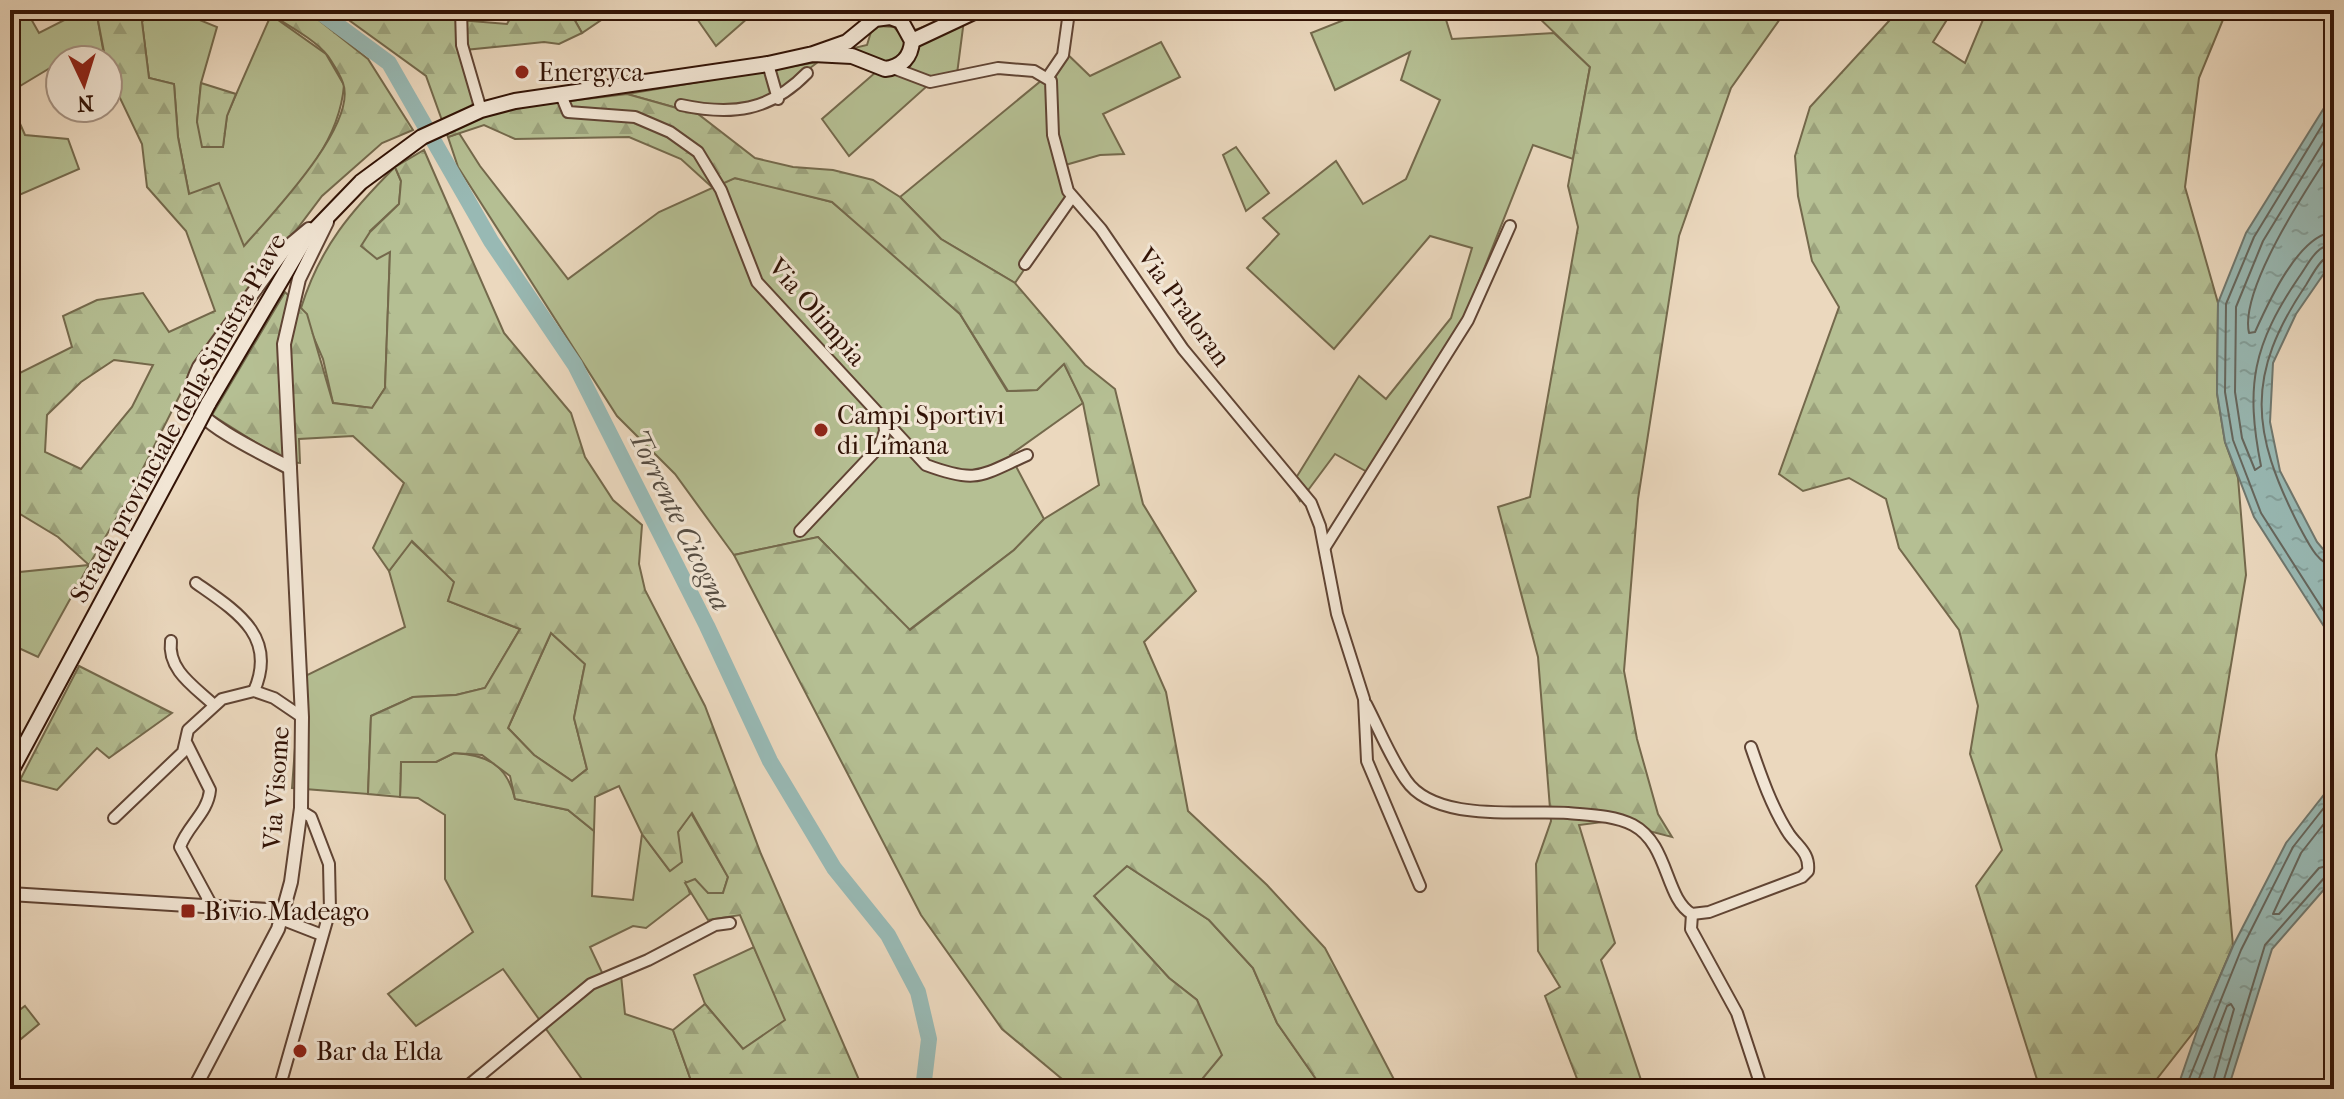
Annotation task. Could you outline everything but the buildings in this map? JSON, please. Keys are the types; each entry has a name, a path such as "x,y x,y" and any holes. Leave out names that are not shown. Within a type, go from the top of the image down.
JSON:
{"main road":[{"path":"861,33 860,51 865,59 878,68 893,68 911,48 946,22 978,10"},
{"path":"813,54 861,33 877,14 946,22"},
{"path":"898,18 911,48"},
{"name":"Strada provinciale della Sinistra Piave","path":"10,773 208,404 304,241 334,208 400,150 451,122 481,110 813,54"},
{"path":"813,54 865,59"}],"street":[{"path":"461,10 462,45 481,110"},
{"path":"893,68 908,71 921,79 940,82 966,72 998,68 1028,69 1048,77 1061,60 1068,19"},
{"path":"911,48 921,79"},
{"path":"768,64 778,99"},
{"path":"681,105 726,110 778,99 807,73"},
{"name":"Via Praloran","path":"1048,77 1054,89 1055,144 1062,176 1072,197 1101,229 1183,349 1311,503 1325,547 1337,614 1364,699 1407,782 1419,792 1453,808 1606,816 1634,826 1659,851 1681,904 1692,914 1691,929 1737,1013 1762,1089"},
{"name":"Via Olimpia","path":"561,95 568,112 635,117 670,132 698,152 721,190 757,282 884,421"},
{"path":"1025,264 1072,197"},
{"path":"290,468 209,420 193,404 191,389 199,367 285,249 334,208"},
{"name":"Via Visome","path":"194,1089 283,915 301,811 302,717 284,374 286,324 299,279 334,208"},
{"path":"1325,547 1468,320 1510,226"},
{"path":"884,421 926,465 963,478 985,474 1027,455"},
{"path":"800,531 880,446 885,431 884,421"},
{"path":"196,583 253,629 260,663 254,691"},
{"path":"171,641 169,653 174,665 214,705"},
{"path":"114,818 183,752 188,730 222,699 254,691 274,698 302,717"},
{"name":"Via Praloran","path":"1364,699 1367,761 1420,886"},
{"path":"187,744 210,790 205,810 184,835 180,847 212,906"},
{"path":"1692,914 1735,902 1802,877 1808,871 1808,855 1789,833 1776,809 1751,747"},
{"path":"279,1089 330,910 329,864 311,817 301,811"},
{"path":"10,894 212,906 283,915 322,935"},
{"path":"464,1089 591,984 648,960 715,925 730,923"}],"green space":[{"path":"10,10 26,10 39,33 84,10 96,10 102,44 44,44 44,72 10,92"},
{"path":"96,10 148,10 142,22 149,78 174,84 178,137 189,194 219,183 244,246 309,169 338,122 344,101 343,83 322,49 264,10 306,10 368,59 413,130 382,143 322,196 196,363 127,500 89,565 58,537 10,508 10,370 20,373 72,347 63,316 97,300 143,293 169,332 215,311 186,231 147,187 142,144 124,106 124,44 102,44","holes":["114,360 153,365 132,407 81,469 45,452 47,415 81,382"]},
{"path":"148,10 199,10 197,19 217,27 201,83 197,122 223,146 227,115 271,15 326,54 344,85 340,109 321,152 292,192 244,247 189,194 178,137 174,84 149,78 142,22"},
{"path":"335,10 443,10 459,20 507,24 515,10 569,10 582,33 559,44 544,42 465,50 481,117 520,107 627,94 698,114 755,158 793,167 833,170 873,180 900,197 941,239 1015,283 1085,365 1115,389 1143,504 1196,591 1144,642 1166,692 1188,811 1267,885 1325,948 1399,1089 1323,1089 1277,1023 1253,968 1209,920 1127,866 1094,896 1169,978 1197,1000 1222,1055 1203,1078 1208,1089 1074,1089 1002,1029 921,915 734,555 818,537 910,630 1014,550 1044,519 1099,485 1083,403 1064,364 1037,390 1008,391 960,314 832,202 735,178 713,188 681,159 629,137 515,139 484,125 448,137 426,76"},
{"path":"569,10 616,10 582,33"},
{"path":"702,10 757,10 716,46 695,16"},
{"path":"1369,10 1443,10 1452,39 1554,33 1590,67 1573,159 1533,145 1465,317 1369,473 1335,454 1300,501 1291,486 1359,376 1386,399 1451,318 1472,248 1430,236 1334,349 1247,268 1279,234 1263,218 1336,161 1363,204 1406,179 1440,100 1401,80 1410,52 1335,90 1311,33"},
{"path":"1538,10 1795,10 1780,19 1731,88 1679,236 1638,499 1624,671 1637,739 1658,814 1672,837 1610,821 1579,825 1615,943 1601,960 1644,1089 1581,1089 1545,996 1560,987 1538,951 1536,864 1551,821 1538,657 1498,507 1530,497 1578,227 1568,186 1590,67 1537,16"},
{"path":"1899,10 1953,10 1933,42 1965,63 1987,10 2227,10 2199,78 2185,187 2218,303 2217,393 2225,442 2238,478 2246,575 2216,755 2233,946 2199,1025 2149,1089 2040,1089 1976,886 2002,850 1970,754 1978,706 1959,630 1899,548 1886,499 1849,478 1803,491 1779,474 1839,307 1812,261 1798,196 1795,156 1810,107"},
{"path":"965,12 957,74 927,86 849,156 822,119 876,72 854,48 867,45 871,32 879,26 894,27 901,35"},
{"path":"1161,42 1180,77 1103,114 1124,154 1100,155 1062,166 1075,195 1015,283 941,239 900,197 1048,75 1062,49 1090,76"},
{"path":"818,62 773,96 698,114 627,94"},
{"path":"201,83 236,94 227,116 223,147 202,147 197,122"},
{"path":"10,101 25,135 68,139 79,169 10,199"},
{"name":"Campi Sportivi di Limana","path":"459,133 480,166 568,279 659,212 734,178 832,202 960,314 1007,391 1037,390 1064,363 1083,403 1010,455 1044,519 1014,550 909,630 818,537 734,555 675,474 617,416 458,167 448,137"},
{"path":"1236,147 1269,193 1246,211 1223,155"},
{"path":"424,150 504,333 571,413 585,457 613,500 642,525 639,564 645,590 705,706 761,854 863,1089 694,1089 673,1030 705,1004 743,1049 785,1020 740,915 708,920 685,883 695,879 708,893 723,893 728,877 692,813 678,832 682,862 670,871 642,834 619,786 595,797 594,831 568,810 515,799 510,776 482,755 454,753 436,762 401,762 400,797 368,794 371,716 413,697 456,695 485,688 520,629 448,601 454,582 412,541 389,571 373,548 404,483 353,436 299,439 300,463 287,462 212,415 285,292 307,314 333,403 372,408 385,388 390,252 377,259 361,246 370,232 399,204 401,181 395,167","holes":["551,633 585,664 574,718 587,769 572,781 534,755 508,728"]},
{"path":"395,167 401,181 399,204 370,231 390,251 385,388 372,408 333,403 323,359 301,308 327,248 364,199"},
{"path":"411,541 455,582 448,601 520,629 485,688 456,695 413,697 371,716 368,794 292,788 297,721 295,681 405,627 389,571"},
{"path":"89,565 38,657 10,644 10,573"},
{"path":"551,633 585,664 574,718 587,769 572,781 534,755 508,728"},
{"path":"79,666 172,713 109,758 97,748 57,790 20,780"},
{"path":"454,753 477,756 494,764 507,778 515,799 568,810 594,831 592,896 633,900 642,834 669,870 678,832 691,813 728,877 723,893 708,893 686,882 690,894 646,928 633,926 590,947 606,981 621,975 625,1014 673,1030 694,1089 589,1089 503,969 416,1026 388,994 473,932 445,879 445,815 418,798 400,797 401,762 436,762"},
{"path":"1127,866 1209,920 1253,968 1277,1023 1323,1089 1208,1089 1202,1078 1197,1000 1169,978 1093,895"},
{"path":"754,947 786,1020 743,1049 705,1004 694,975"},
{"path":"25,1006 39,1024 10,1048 10,1017"}],"water":[{"path":"2334,92 2334,259 2296,314 2273,363 2270,422 2280,471 2317,542 2334,562 2334,642 2254,517 2225,442 2217,393 2218,303 2246,233"},
{"path":"2334,782 2334,878 2272,949 2228,1089 2177,1089 2199,1025 2233,946 2286,843"}],"waterway":[{"name":"Torrente Cicogna","path":"317,10 389,63 491,241 575,365 707,626 770,761 834,868 888,935 918,992 929,1039 923,1089"}],"place":[{"name":"Energyca","path":"522,72"},
{"name":"Campi Sportivi di Limana","path":"821,430"},
{"name":"Bivio Madeago","path":"188,911"},
{"name":"Bar da Elda","path":"300,1051"}]}
